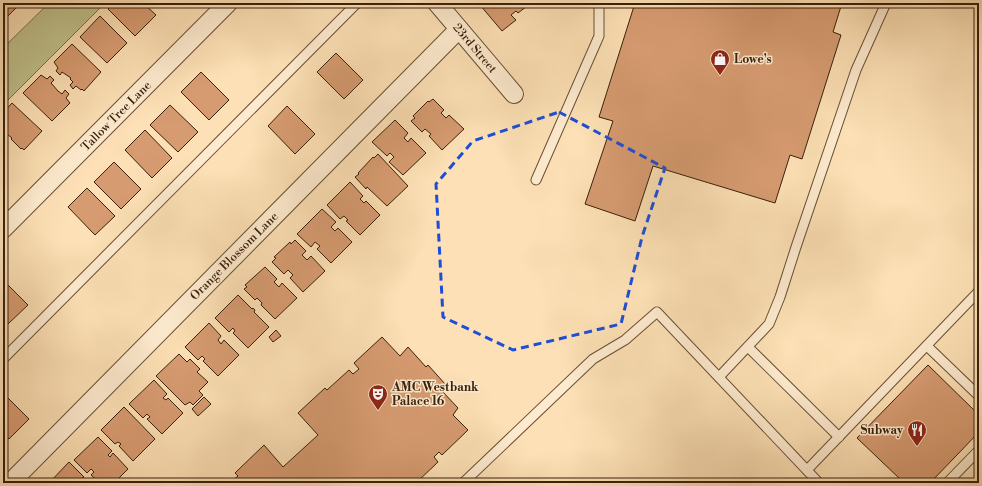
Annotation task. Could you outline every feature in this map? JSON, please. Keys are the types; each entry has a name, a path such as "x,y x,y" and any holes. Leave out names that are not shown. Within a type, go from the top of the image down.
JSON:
{"street":[{"name":"Tallow Tree Lane","path":"3,229 228,3"},
{"name":"23rd Street","path":"437,3 514,94"},
{"name":"Orange Blossom Lane","path":"10,483 459,29"}],"lane":[{"path":"3,359 357,3"},
{"path":"536,180 599,36 599,3"},
{"path":"719,377 769,324 774,313 856,70 886,3"},
{"path":"807,470 979,291"},
{"path":"463,483 593,360 625,340 657,312 819,483"},
{"path":"927,346 979,396"},
{"path":"748,347 839,437"},
{"path":"948,483 979,450"}],"highlighted area":[{"path":"559,112 665,168 642,237 621,324 513,350 443,317 436,184 473,141"}],"green space":[{"path":"49,3 105,3 3,105 3,48"}],"building":[{"path":"3,3 21,3 5,19 3,17"},
{"path":"114,3 143,3 156,15 135,36 108,9"},
{"path":"482,3 531,3 518,13 516,11 511,15 516,20 502,31 480,5"},
{"name":"Lowe's","path":"635,3 842,3 833,32 841,35 802,159 790,155 775,203 653,166 635,221 585,204 613,121 599,117"},
{"path":"100,16 127,43 107,63 80,37"},
{"path":"72,44 101,72 84,91 76,86 73,89 70,85 73,82 70,79 71,78 62,72 60,75 56,71 58,68 54,62"},
{"path":"336,53 363,80 344,99 317,72"},
{"path":"201,72 229,100 209,120 181,92"},
{"path":"41,75 47,79 50,76 54,80 51,83 58,91 62,94 65,90 69,94 66,98 70,103 52,121 23,93"},
{"path":"433,99 444,110 441,113 446,118 449,115 464,129 442,150 429,136 431,134 425,129 422,132 411,121 415,118 413,116 428,101 429,102"},
{"path":"12,103 42,131 24,150 22,148 21,149 11,139 12,138 3,131 3,113"},
{"path":"170,105 198,132 178,152 150,125"},
{"path":"287,106 315,134 295,154 268,126"},
{"path":"395,120 408,133 404,138 408,142 411,138 426,153 403,175 389,162 394,157 390,153 387,156 372,142"},
{"path":"145,130 172,158 152,178 125,150"},
{"path":"378,154 408,186 387,206 367,187 366,189 355,177 373,157 374,158"},
{"path":"114,162 141,189 121,209 94,182"},
{"path":"350,182 363,196 360,199 364,203 366,201 380,215 360,235 346,221 348,220 344,216 340,219 327,205"},
{"path":"87,188 115,216 95,235 68,207"},
{"path":"322,209 336,222 331,227 335,231 338,228 352,242 331,263 317,249 320,246 315,242 311,247 297,234"},
{"path":"295,240 306,251 302,255 307,260 311,256 325,271 303,292 290,278 293,275 288,270 284,274 272,262 276,258 274,257 290,242 291,244"},
{"path":"265,267 277,279 274,282 279,287 282,283 297,298 275,319 261,305 262,303 257,298 255,300 244,289 247,287 245,285"},
{"path":"3,280 28,305 8,324 3,319"},
{"path":"238,295 252,309 253,308 255,310 254,312 269,327 248,348 233,333 235,331 233,328 229,332 215,318"},
{"path":"209,323 221,336 218,340 221,344 224,340 239,355 218,376 203,361 205,359 202,356 198,360 185,347"},
{"path":"276,330 281,336 273,342 269,337"},
{"name":"AMC Westbank Palace 16","path":"382,337 400,356 408,347 426,367 428,365 446,385 441,390 458,408 453,415 468,430 442,455 439,452 434,457 438,462 416,483 230,483 238,476 235,473 264,445 283,467 318,435 298,413 325,388 327,390 349,370 353,374 359,369 354,363"},
{"path":"179,354 187,362 190,359 200,369 197,372 208,382 199,391 203,395 193,405 190,402 185,405 156,376"},
{"path":"928,365 979,415 979,432 930,483 896,483 900,479 857,438"},
{"path":"154,380 167,394 163,398 166,400 168,398 183,413 162,434 147,419 150,417 147,414 143,418 129,404"},
{"path":"3,393 29,419 9,439 3,432"},
{"path":"204,397 211,404 198,416 192,409"},
{"path":"124,407 155,439 133,461 119,446 121,444 118,442 115,444 101,430"},
{"path":"98,437 112,451 108,455 110,457 113,453 128,469 114,483 100,483 91,475 94,472 91,469 87,473 74,460"},
{"path":"69,462 84,477 81,479 88,483 49,483"}],"place":[{"name":"Lowe's","path":"720,76"},
{"name":"AMC Westbank Palace 16","path":"378,411"},
{"name":"Subway","path":"917,447"}]}
